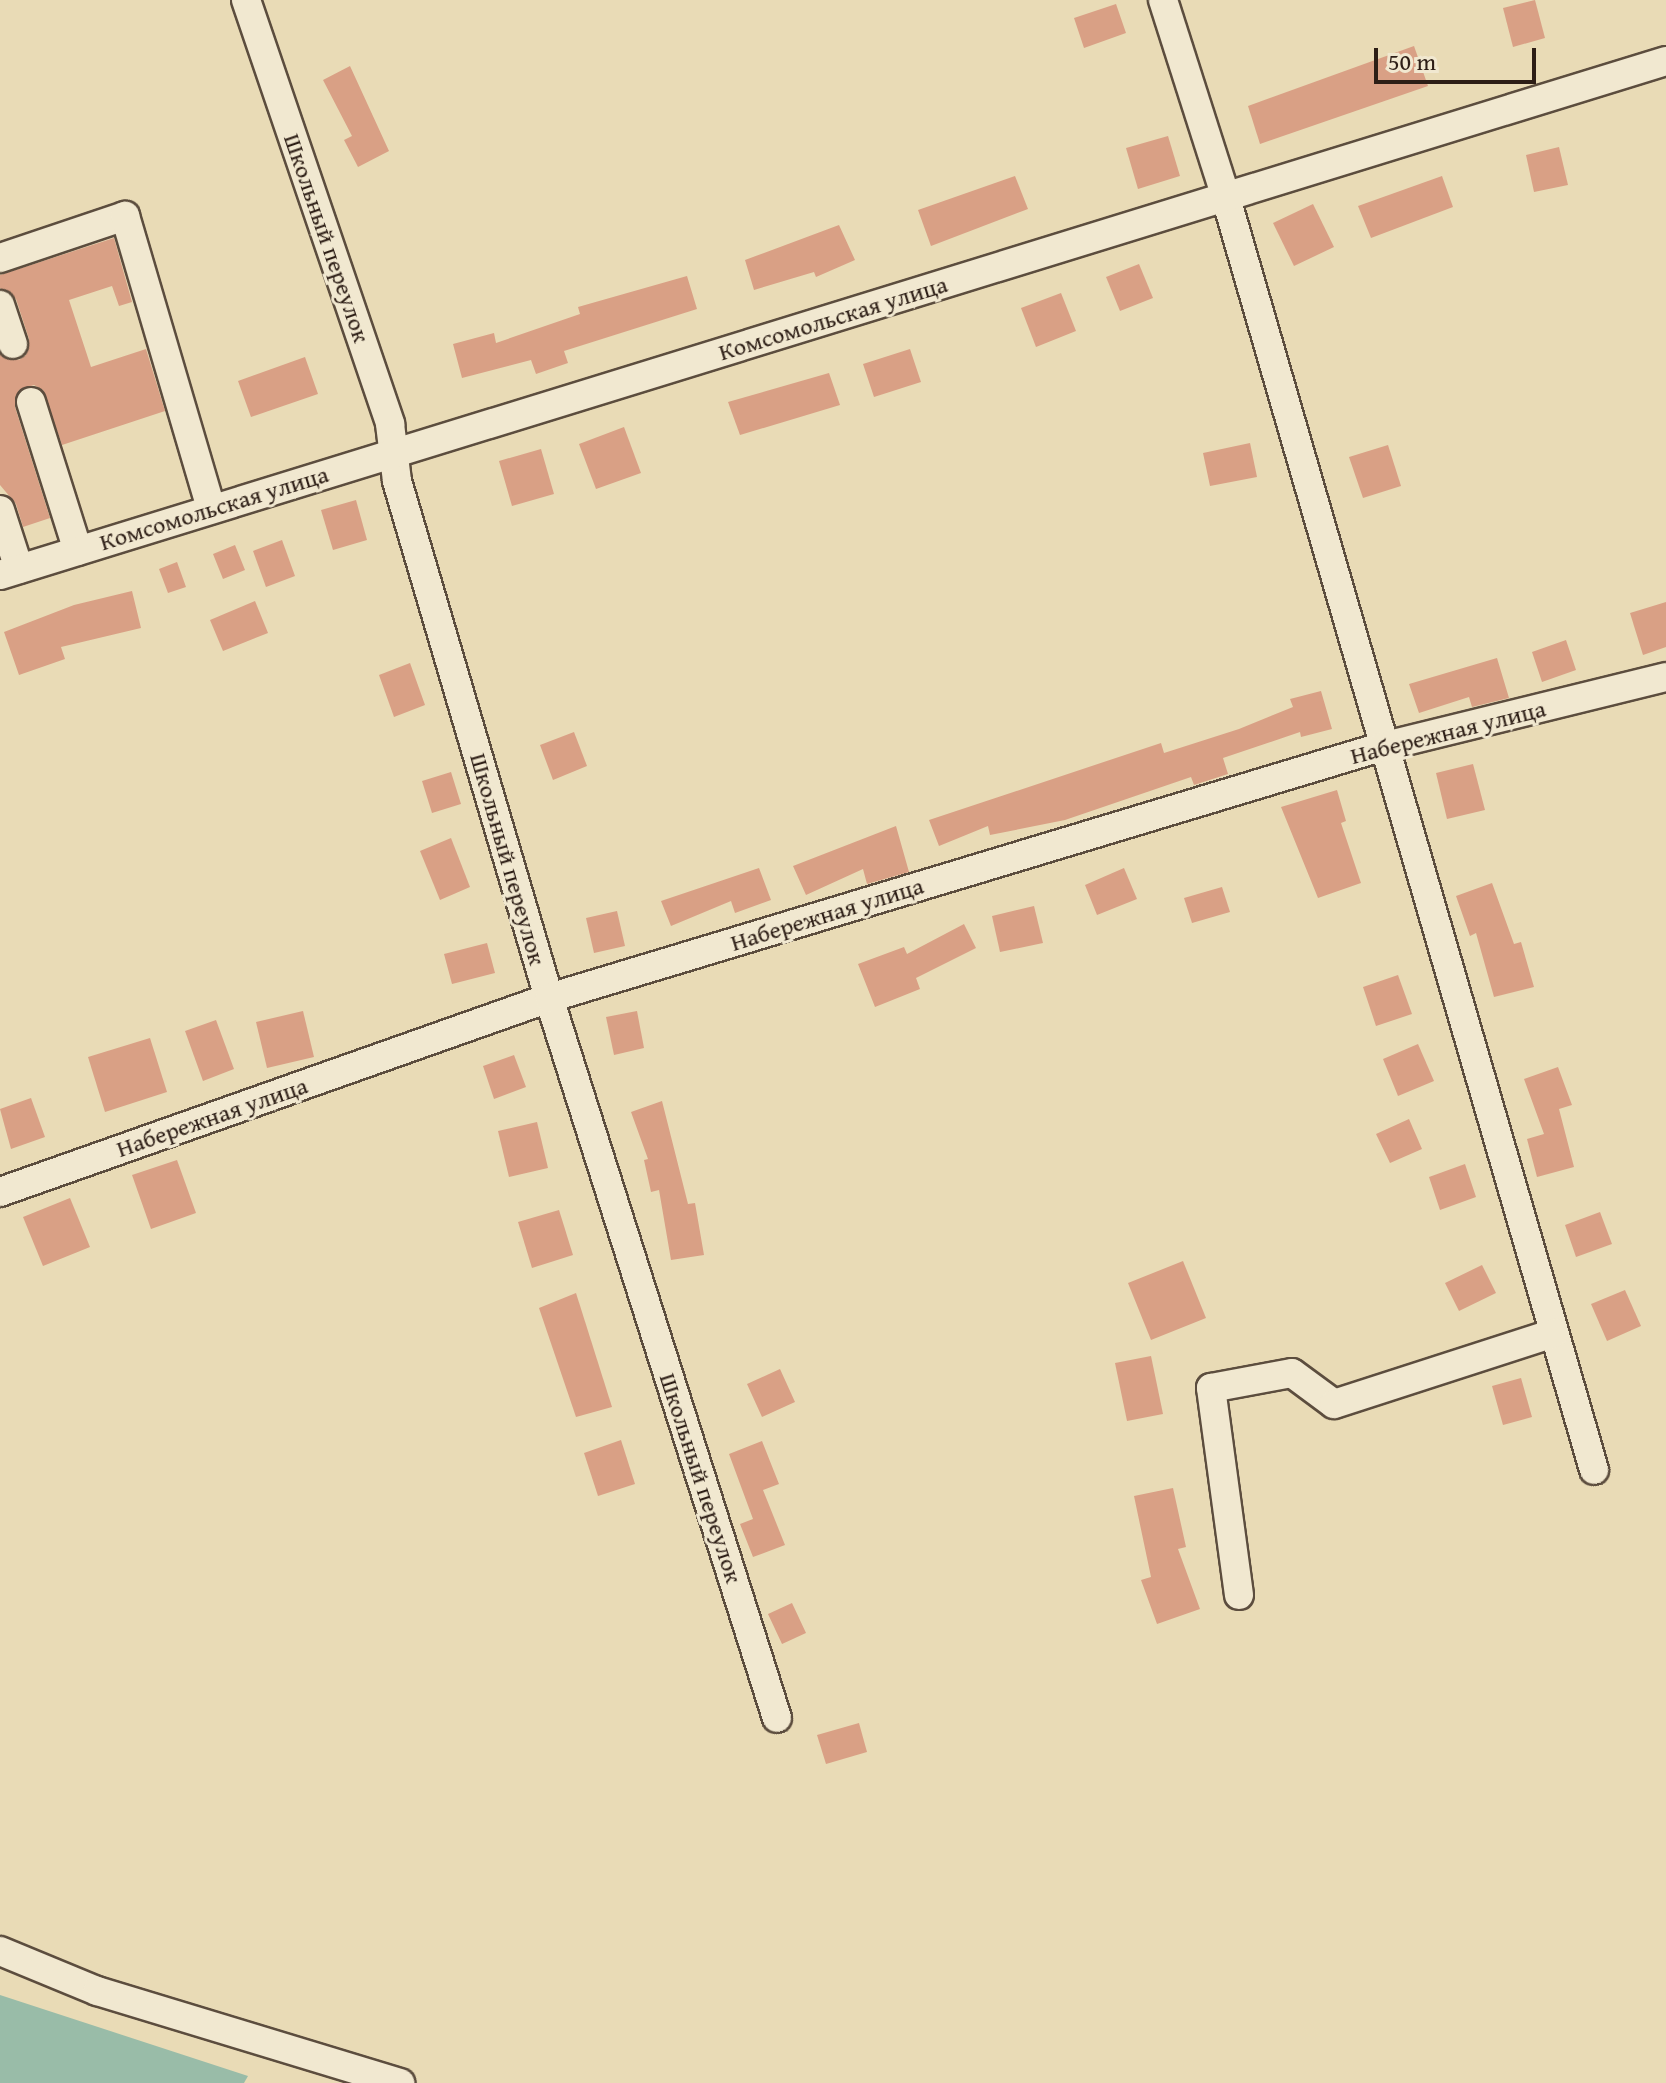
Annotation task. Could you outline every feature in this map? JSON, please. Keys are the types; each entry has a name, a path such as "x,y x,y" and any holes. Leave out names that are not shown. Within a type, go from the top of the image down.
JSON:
{"street":[{"name":"Школьный переулок","path":"246,0 390,424 397,481 549,998 777,1718"},
{"path":"1163,0 1226,198 1381,747 1594,1470"},
{"name":"Комсомольская улица","path":"10,572 1666,61"},
{"path":"0,258 125,216 211,509"},
{"path":"0,305 13,344"},
{"path":"31,402 78,551"},
{"path":"0,510 10,572"},
{"name":"Набережная улица","path":"0,1192 549,998 1381,747 1666,677"},
{"path":"1239,1595 1211,1388 1292,1373 1334,1404 1554,1333"},
{"path":"0,1951 97,1991 400,2083"}],"shaded area":[{"path":"0,1995 248,2076 244,2083 0,2083"}],"building":[{"path":"1535,0 1545,38 1513,47 1503,8"},
{"path":"1116,4 1126,33 1084,48 1074,18"},
{"path":"1414,46 1428,86 1260,144 1248,106"},
{"path":"350,66 389,151 358,167 344,140 352,136 323,80"},
{"path":"1168,136 1180,176 1138,189 1126,148"},
{"path":"1559,147 1568,185 1534,192 1526,155"},
{"path":"1015,176 1028,209 931,246 918,210"},
{"path":"1442,176 1453,207 1371,238 1358,206"},
{"path":"1313,204 1334,247 1294,266 1273,223"},
{"path":"839,225 855,260 816,277 814,272 754,290 745,260"},
{"path":"114,238 132,302 119,306 112,286 69,300 91,367 146,349 165,411 62,445 43,390 34,385 19,390 15,407 50,518 23,527 16,504 0,485 0,354 19,360 26,355 29,339 16,299 0,288 0,275"},
{"path":"1139,264 1153,298 1120,311 1106,277"},
{"path":"687,276 697,309 564,351 568,363 536,374 531,360 462,378 453,344 494,333 496,343 580,314 578,307"},
{"path":"1061,293 1076,331 1036,347 1021,308"},
{"path":"910,349 921,382 874,397 863,364"},
{"path":"305,357 318,394 251,417 238,381"},
{"path":"829,373 840,405 740,435 728,402"},
{"path":"624,427 641,473 596,489 579,444"},
{"path":"1250,443 1257,477 1210,486 1203,453"},
{"path":"1388,445 1401,486 1363,498 1349,457"},
{"path":"541,449 554,494 512,506 499,461"},
{"path":"356,500 367,540 333,550 321,510"},
{"path":"282,540 295,576 266,587 253,551"},
{"path":"235,545 245,570 223,579 213,554"},
{"path":"177,562 186,587 168,593 159,569"},
{"path":"132,591 141,628 61,647 65,659 19,675 4,632 74,605"},
{"path":"255,601 268,633 223,651 210,620"},
{"path":"1666,602 1666,647 1643,655 1630,613"},
{"path":"1566,640 1576,670 1542,682 1532,652"},
{"path":"1497,658 1509,698 1472,707 1469,697 1419,713 1409,684"},
{"path":"410,663 425,705 394,717 379,675"},
{"path":"1321,691 1332,729 1301,737 1300,732 1223,758 1228,774 1194,785 1191,777 1065,820 990,835 988,826 939,846 929,820 1161,743 1164,753 1239,729 1293,707 1290,699"},
{"path":"574,732 587,766 553,780 540,745"},
{"path":"1473,764 1485,810 1447,819 1436,773"},
{"path":"451,772 461,804 432,813 422,781"},
{"path":"1337,790 1346,821 1341,823 1361,883 1318,898 1281,807"},
{"path":"896,826 909,872 867,884 863,869 806,895 793,866"},
{"path":"451,838 470,887 440,900 420,851"},
{"path":"759,868 771,900 735,913 731,901 671,926 661,901"},
{"path":"1124,868 1137,899 1097,915 1085,885"},
{"path":"1492,883 1514,944 1521,942 1534,987 1494,997 1476,933 1470,936 1456,896"},
{"path":"1222,887 1230,912 1192,923 1184,898"},
{"path":"1034,906 1043,943 1000,952 992,916"},
{"path":"617,911 625,946 594,953 586,918"},
{"path":"964,924 976,948 916,978 920,989 875,1007 858,964 904,947 907,954"},
{"path":"487,943 495,973 452,984 444,954"},
{"path":"1398,975 1412,1014 1376,1026 1363,987"},
{"path":"303,1011 314,1057 267,1068 256,1022"},
{"path":"637,1011 644,1048 614,1055 606,1017"},
{"path":"216,1020 234,1069 203,1081 185,1031"},
{"path":"150,1038 167,1092 105,1112 88,1057"},
{"path":"1418,1044 1434,1081 1398,1096 1383,1059"},
{"path":"514,1055 526,1087 494,1099 483,1066"},
{"path":"1558,1067 1572,1105 1559,1109 1574,1167 1537,1177 1527,1139 1544,1134 1524,1079"},
{"path":"31,1098 45,1137 11,1149 0,1109"},
{"path":"662,1101 688,1204 695,1203 704,1255 671,1260 659,1190 651,1192 644,1160 648,1159 631,1112"},
{"path":"1409,1119 1422,1149 1390,1163 1376,1134"},
{"path":"537,1122 548,1168 509,1177 498,1131"},
{"path":"177,1160 196,1213 151,1229 132,1175"},
{"path":"1465,1164 1476,1197 1440,1210 1429,1177"},
{"path":"70,1198 90,1247 43,1266 23,1217"},
{"path":"559,1210 573,1255 532,1268 518,1222"},
{"path":"1600,1212 1612,1244 1576,1257 1565,1225"},
{"path":"1183,1261 1206,1318 1151,1340 1128,1283"},
{"path":"1482,1265 1496,1293 1459,1311 1445,1283"},
{"path":"1625,1290 1641,1326 1607,1341 1591,1304"},
{"path":"576,1293 612,1407 576,1417 539,1308"},
{"path":"1151,1356 1163,1414 1127,1421 1115,1363"},
{"path":"780,1369 795,1402 762,1417 747,1384"},
{"path":"1521,1378 1532,1417 1503,1425 1492,1386"},
{"path":"621,1440 635,1484 598,1496 584,1453"},
{"path":"762,1441 779,1484 763,1490 785,1545 753,1557 740,1524 753,1519 729,1454"},
{"path":"1173,1488 1186,1547 1178,1549 1200,1609 1157,1624 1141,1580 1151,1577 1134,1496"},
{"path":"792,1603 806,1633 782,1644 768,1614"},
{"path":"859,1723 867,1752 826,1764 817,1735"}]}
